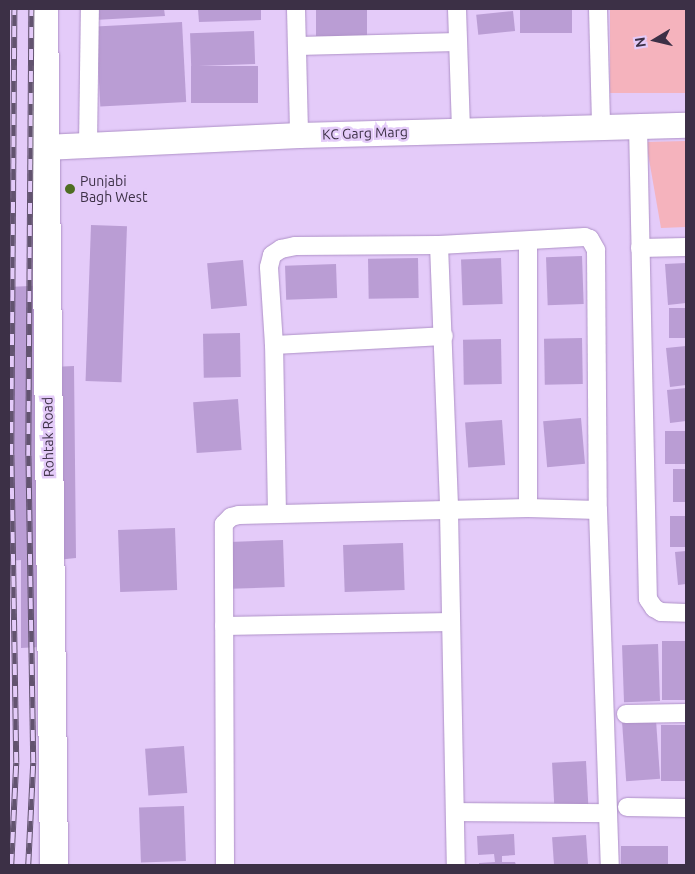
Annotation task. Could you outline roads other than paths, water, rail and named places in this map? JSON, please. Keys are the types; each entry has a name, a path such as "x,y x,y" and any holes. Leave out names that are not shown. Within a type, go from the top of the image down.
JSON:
{"main road":[{"name":"Rohtak Road","path":"44,9 44,146 54,865"}],"street":[{"path":"88,145 90,9"},
{"path":"296,9 299,135"},
{"path":"457,9 461,131"},
{"path":"598,9 601,127"},
{"path":"297,46 458,42"},
{"name":"KC Garg Marg","path":"44,146 299,135 686,125"},
{"path":"638,126 648,599 654,608 660,612 686,613"},
{"path":"276,514 274,344 269,267 272,255 281,249 295,246 440,245 585,237 590,240 596,250 598,510 610,865"},
{"path":"528,241 528,508"},
{"path":"440,245 449,511 456,865"},
{"path":"640,248 686,247"},
{"path":"274,344 444,336"},
{"path":"225,865 224,524 231,517 239,515 528,508 598,510"},
{"path":"224,626 451,622"},
{"path":"626,714 686,713"},
{"path":"627,807 686,808"},
{"path":"455,812 608,814"}],"railway":[{"path":"11,865 16,763 11,455 14,9"},
{"path":"28,865 33,763 28,456 31,9"}],"place":[{"name":"Punjabi Bagh West","path":"70,189"}]}
